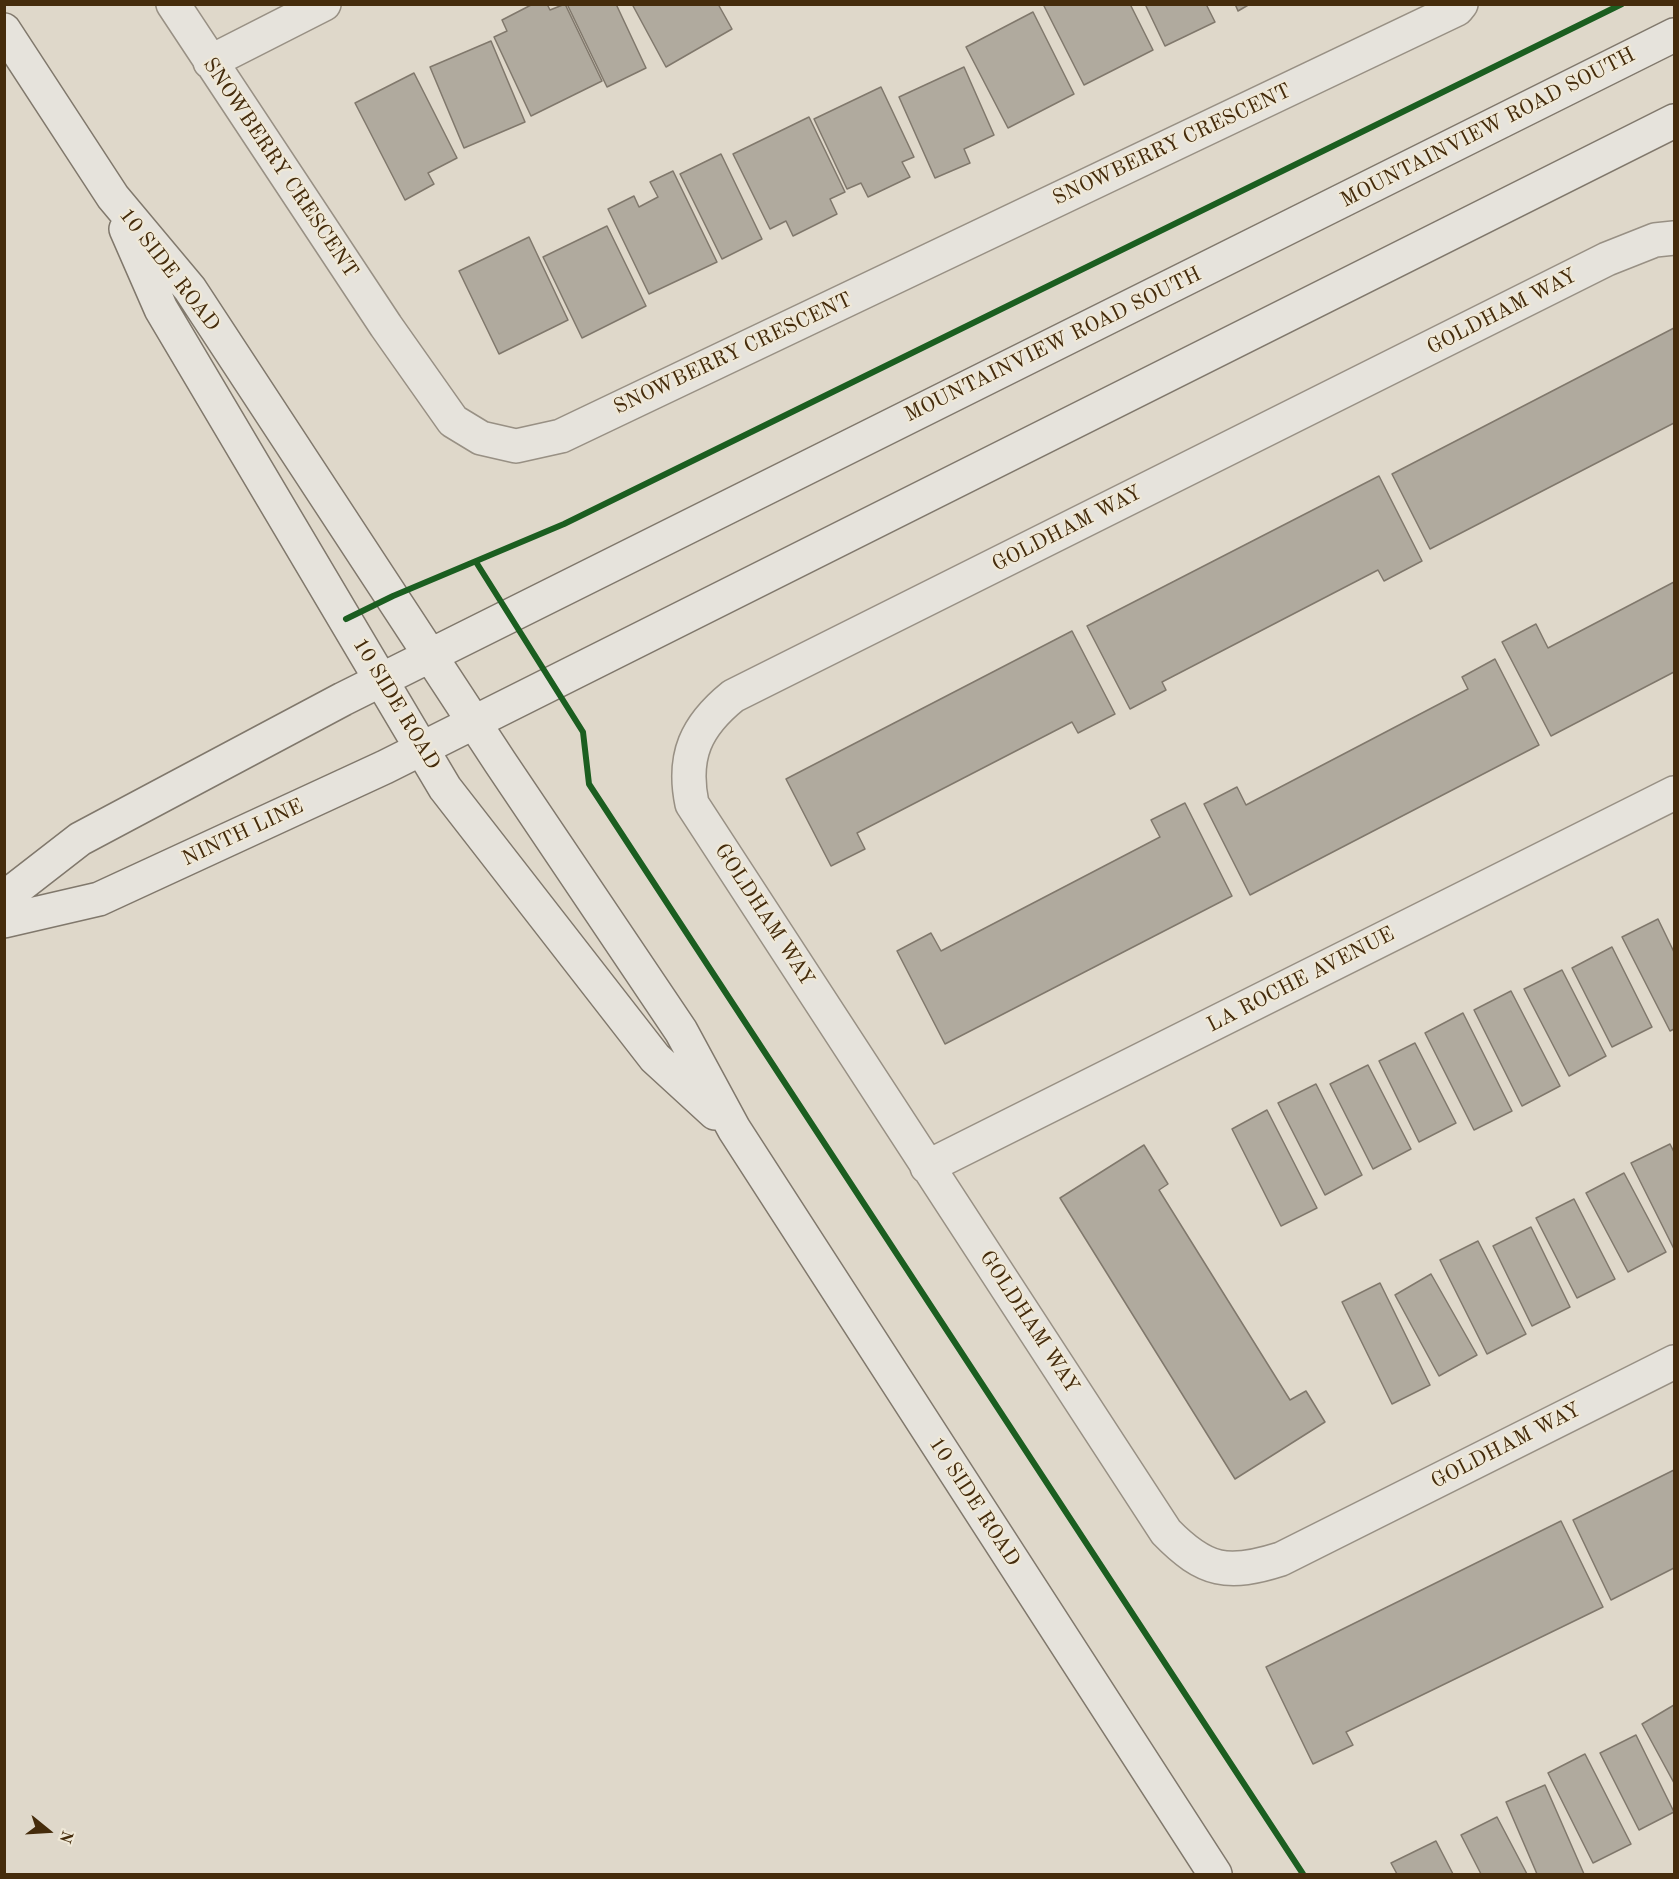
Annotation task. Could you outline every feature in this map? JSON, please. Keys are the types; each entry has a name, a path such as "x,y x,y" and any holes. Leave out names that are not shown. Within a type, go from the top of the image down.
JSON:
{"main road":[{"name":"SNOWBERRY CRESCENT","path":"173,4 386,326 453,421 481,438 516,446 561,436 1457,9 1461,4"},
{"path":"210,62 324,4"},
{"name":"10 SIDE ROAD","path":"4,30 112,197 190,289 474,722 681,1031 734,1129 1215,1875"},
{"name":"MOUNTAINVIEW ROAD SOUTH","path":"431,655 1674,35"},
{"path":"474,722 1674,121"},
{"name":"10 SIDE ROAD","path":"112,197 161,309 445,788 655,1058 734,1129"},
{"name":"GOLDHAM WAY","path":"1674,238 1655,240 1607,260 733,696 716,709 703,725 693,744 688,784 693,804 1166,1532 1196,1558 1213,1566 1232,1570 1256,1567 1281,1558 1674,1362"},
{"path":"4,898 80,839 431,655"},
{"name":"NINTH LINE","path":"4,921 99,899 474,722"},
{"name":"LA ROCHE AVENUE","path":"927,1167 1674,793"}],"building":[{"path":"533,4 547,4 550,10 565,4 602,81 531,116 494,37 507,31 502,20"},
{"path":"567,4 616,4 646,68 607,87"},
{"path":"632,4 718,4 732,29 666,67"},
{"path":"1043,4 1130,4 1153,50 1084,85"},
{"path":"1145,4 1206,4 1215,22 1165,46"},
{"path":"1235,4 1250,4 1238,11"},
{"path":"1033,12 1074,94 1008,128 966,47"},
{"path":"491,41 525,122 464,148 430,67"},
{"path":"964,67 994,135 964,149 970,163 935,178 899,97"},
{"path":"414,73 457,158 428,173 434,184 405,200 355,103"},
{"path":"881,87 914,157 902,162 910,177 868,197 861,183 847,189 814,119"},
{"path":"809,117 845,192 830,199 837,214 793,236 786,221 770,229 733,154"},
{"path":"721,154 762,239 722,259 680,174"},
{"path":"673,171 717,262 649,294 608,209 634,196 639,207 658,197 650,182"},
{"path":"607,226 646,306 582,338 543,257"},
{"path":"529,237 568,320 499,354 459,271"},
{"path":"1674,328 1674,423 1430,549 1392,474"},
{"path":"1379,476 1422,561 1384,581 1378,570 1162,682 1166,690 1130,709 1087,626"},
{"path":"1674,582 1674,672 1551,736 1502,642 1536,624 1548,648"},
{"path":"1072,631 1115,714 1078,733 1072,722 857,833 865,849 831,866 786,779"},
{"path":"1495,659 1539,745 1250,895 1204,804 1237,787 1246,805 1468,689 1462,677"},
{"path":"1185,803 1232,896 945,1044 897,951 931,933 941,951 1160,837 1151,820"},
{"path":"1658,919 1674,952 1674,1029 1670,1031 1622,937"},
{"path":"1612,947 1652,1027 1612,1047 1572,968"},
{"path":"1562,970 1606,1056 1569,1076 1524,989"},
{"path":"1511,991 1560,1086 1522,1106 1474,1010"},
{"path":"1463,1013 1512,1111 1474,1130 1425,1033"},
{"path":"1415,1043 1456,1123 1419,1142 1379,1061"},
{"path":"1368,1065 1411,1149 1373,1169 1330,1084"},
{"path":"1316,1084 1362,1175 1325,1195 1278,1103"},
{"path":"1267,1110 1317,1208 1281,1226 1232,1129"},
{"path":"1670,1144 1674,1152 1674,1249 1631,1163"},
{"path":"1144,1145 1168,1184 1159,1190 1290,1400 1306,1391 1325,1422 1235,1479 1060,1198"},
{"path":"1624,1173 1666,1252 1628,1272 1586,1193"},
{"path":"1574,1199 1615,1279 1577,1298 1536,1218"},
{"path":"1531,1227 1570,1307 1532,1326 1493,1246"},
{"path":"1478,1241 1526,1334 1487,1354 1440,1260"},
{"path":"1431,1274 1477,1355 1439,1376 1395,1295"},
{"path":"1380,1283 1430,1385 1392,1404 1342,1302"},
{"path":"1674,1470 1674,1568 1611,1600 1573,1520"},
{"path":"1561,1521 1603,1607 1346,1732 1353,1745 1313,1764 1266,1667"},
{"path":"1674,1705 1674,1783 1642,1724"},
{"path":"1636,1735 1674,1812 1639,1830 1600,1753"},
{"path":"1585,1754 1631,1844 1593,1863 1548,1773"},
{"path":"1545,1785 1584,1874 1537,1874 1506,1802"},
{"path":"1497,1817 1527,1874 1481,1874 1461,1835"},
{"path":"1436,1841 1453,1874 1397,1874 1391,1863"}],"cycle path":[{"path":"346,619 393,596 564,524 1622,4"},
{"path":"476,562 583,732 589,784 1303,1874"}]}
